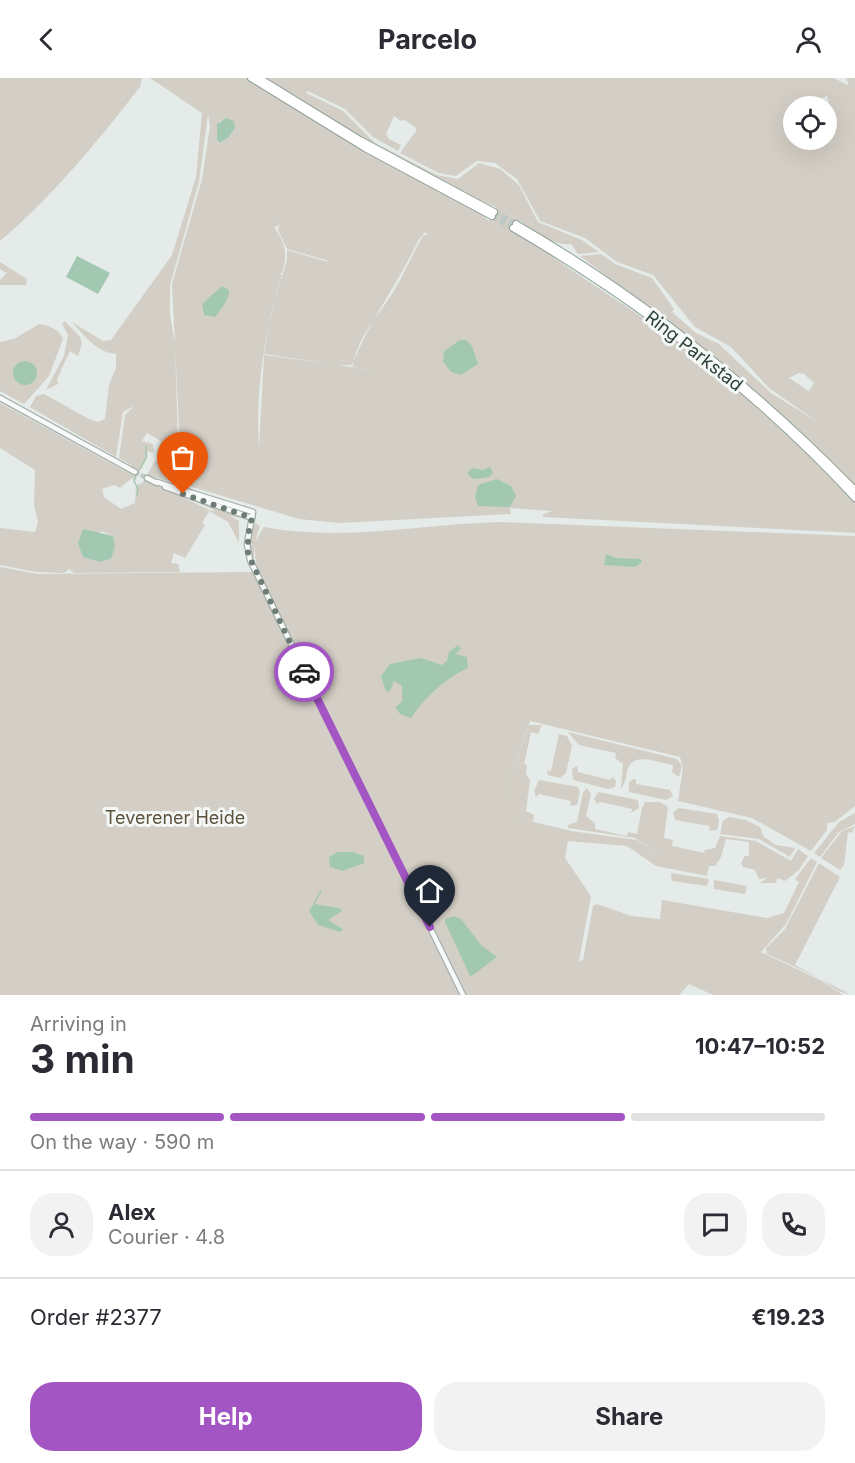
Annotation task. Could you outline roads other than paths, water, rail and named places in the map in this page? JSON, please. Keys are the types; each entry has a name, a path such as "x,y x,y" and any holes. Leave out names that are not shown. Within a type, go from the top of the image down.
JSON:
{"highway":[{"path":"251,78 373,153 493,214 360,140 259,78"},
{"name":"Ring Parkstad","path":"855,490 778,414 698,347 620,289 514,226 627,299 695,350 778,421 855,498"}],"street":[{"path":"0,398 135,472"},
{"path":"147,478 253,515 247,544 250,560 463,995"}],"waterway":[{"path":"140,469 146,458 146,446"},
{"path":"136,476 134,481 138,489 137,495"},
{"path":"314,904 321,891"}],"tunnel":[{"path":"494,212 516,224"},
{"path":"492,216 513,228"},
{"path":"135,472 147,478"}],"park label":[{"name":"Teverener Heide","path":"175,818"}]}
